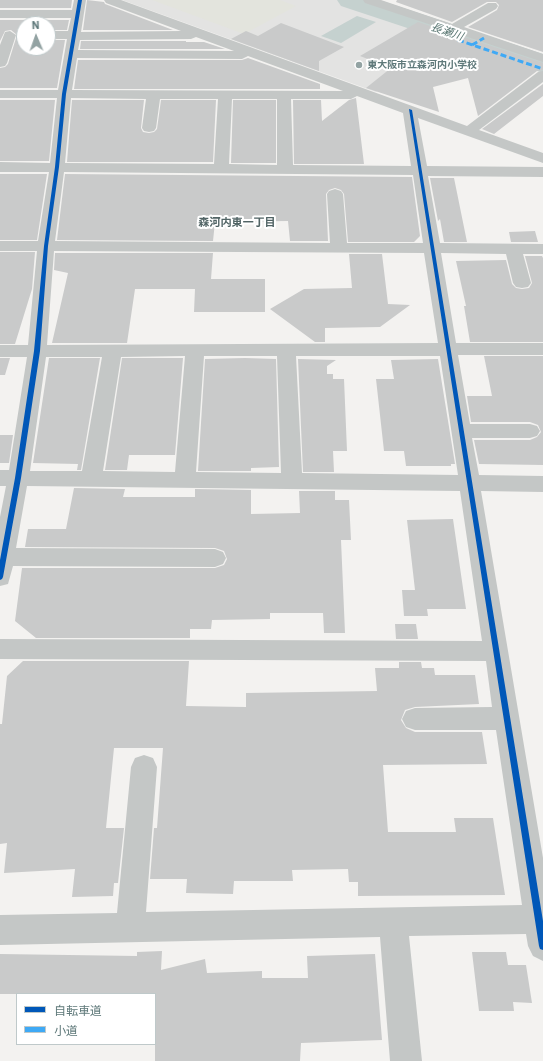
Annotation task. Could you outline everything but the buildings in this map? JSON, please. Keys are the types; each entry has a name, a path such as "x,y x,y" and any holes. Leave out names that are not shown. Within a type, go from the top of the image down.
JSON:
{"street":[{"path":"110,0 256,55 543,158"},
{"path":"369,0 543,58"},
{"path":"404,12 420,3"},
{"path":"454,28 492,6"},
{"path":"0,14 204,35"},
{"path":"77,22 64,94 57,167 46,246 37,351 9,478 2,567 215,558"},
{"path":"56,31 77,22 106,23"},
{"path":"0,63 5,35 16,35"},
{"path":"71,54 256,55"},
{"path":"469,131 543,75"},
{"path":"0,94 368,95"},
{"path":"149,128 153,95"},
{"path":"221,169 225,95"},
{"path":"284,95 285,170"},
{"path":"0,930 394,922 540,933 410,110"},
{"path":"0,167 543,172"},
{"path":"335,194 339,248"},
{"path":"0,246 543,249"},
{"path":"513,249 522,283"},
{"path":"0,351 543,349"},
{"path":"91,478 113,350"},
{"path":"185,480 195,350"},
{"path":"286,350 292,481"},
{"path":"461,431 530,432"},
{"path":"9,478 543,484"},
{"path":"0,649 496,651"},
{"path":"415,719 506,718"},
{"path":"130,928 144,767"},
{"path":"394,922 406,1061"}],"shaded area":[{"name":"東大阪市立森河内小学校","path":"122,0 345,0 456,39 376,92"},
{"path":"152,0 280,0 296,6 244,34"},
{"path":"357,16 376,22 341,43 321,36"}],"waterway":[{"name":"長瀬川","path":"351,0 543,64"}],"marked path":[{"path":"472,45 484,38"},
{"path":"458,40 543,69"}],"cycle path":[{"path":"0,577 18,478 37,351 46,246 57,167 64,94 80,0"},
{"path":"410,110 543,946"}],"place":[{"name":"東大阪市立森河内小学校","path":"359,65"}],"district":[{"name":"森河内東一丁目","path":"237,223"}]}
